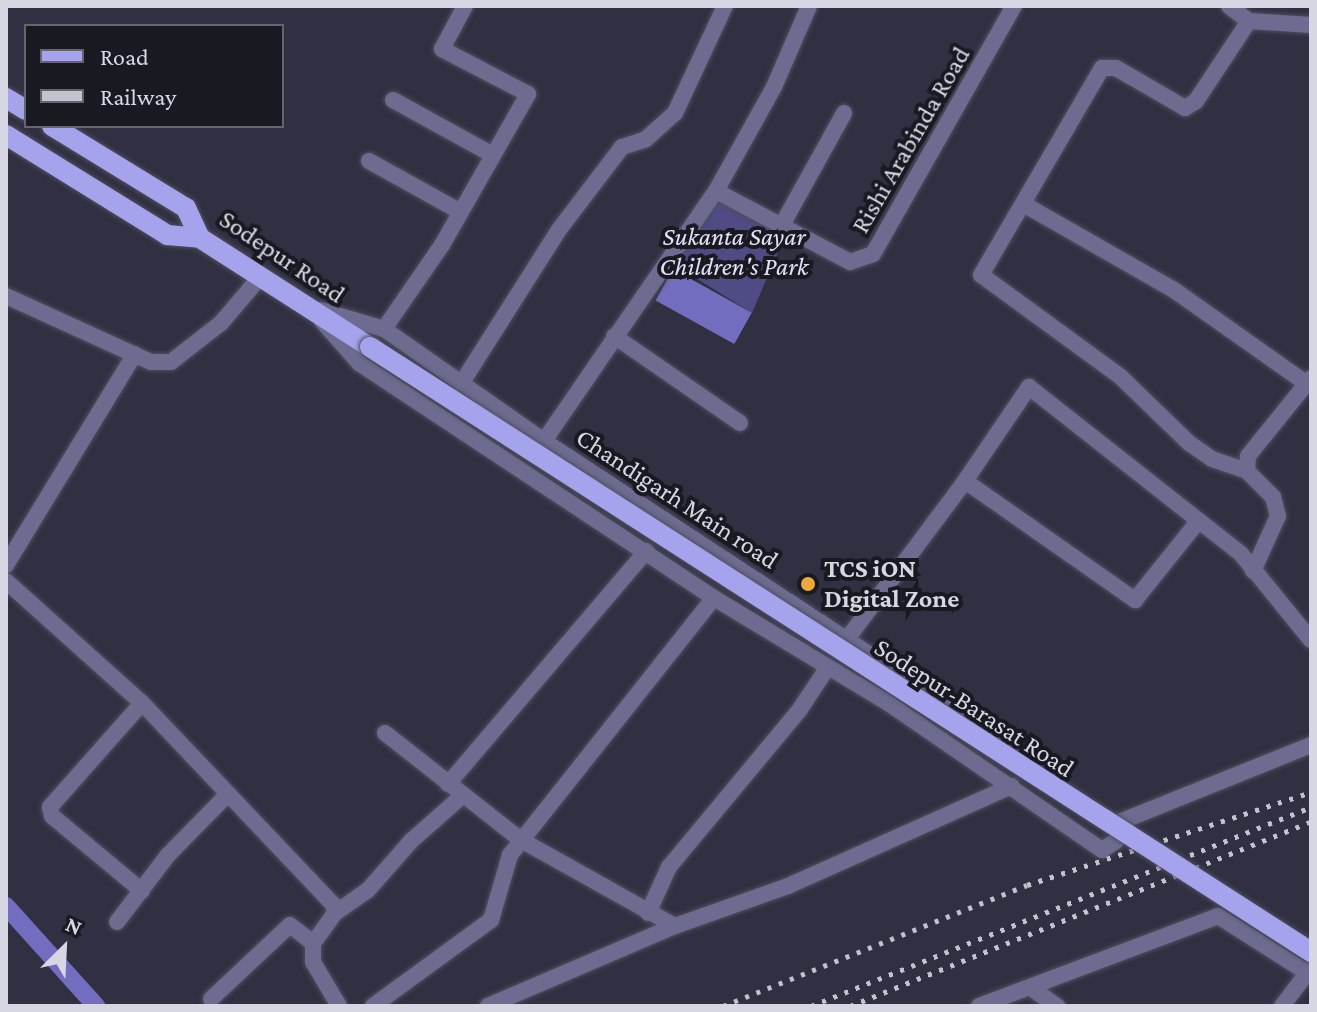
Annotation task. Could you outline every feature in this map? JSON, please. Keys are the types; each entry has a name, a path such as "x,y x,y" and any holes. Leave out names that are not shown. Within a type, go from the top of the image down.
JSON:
{"main road":[{"path":"6,98 24,109"},
{"name":"Sodepur Road","path":"55,128 186,208 200,238 370,347"},
{"path":"6,135 167,235 200,238"},
{"name":"Sodepur-Barasat Road","path":"370,347 1311,952"}],"street":[{"path":"384,329 461,212 528,91 442,49 465,6"},
{"path":"461,384 558,231 622,147 646,139 675,113 725,6"},
{"path":"544,441 716,191 774,87 809,6"},
{"name":"Rishi Arabinda Road","path":"716,191 850,262 873,254 1014,6"},
{"path":"1229,6 1249,21 1311,25"},
{"path":"1249,21 1196,101 1185,108 1116,68 1102,68 1025,205 983,264 981,275 987,284 1121,377 1189,443 1220,463 1247,471 1273,497 1278,516 1253,571"},
{"path":"393,100 493,155"},
{"path":"782,225 844,113"},
{"path":"369,161 461,212"},
{"path":"1025,205 1174,290 1309,381 1253,449 1247,471"},
{"path":"6,296 151,362 171,362 191,350 261,276"},
{"path":"310,307 359,363 714,598 828,667 1012,786 1102,850 1116,841 1122,821 1311,745"},
{"name":"Chandigarh Main road","path":"310,307 384,329 544,441 1122,821"},
{"path":"614,336 740,423"},
{"path":"6,565 135,354"},
{"path":"847,639 965,481 1029,387 1199,520 1253,571 1311,640"},
{"path":"965,481 1135,600 1199,520"},
{"path":"448,784 646,551"},
{"path":"6,581 142,703 335,913"},
{"path":"373,1006 491,920 510,855 714,598"},
{"path":"648,913 669,867 800,709 828,667"},
{"path":"142,703 50,807 52,816 142,891"},
{"path":"385,733 521,840 675,926"},
{"path":"488,1006 675,926 788,886 1012,786"},
{"path":"117,922 185,836 227,795"},
{"path":"339,1006 313,962 313,943 335,913 368,890 411,841 462,796"},
{"path":"979,1006 1218,916 1310,972 1282,1006"},
{"path":"211,999 290,925 313,943"},
{"path":"1031,988 1057,1006"}],"green space":[{"name":"Sukanta Sayar Children's Park","path":"719,199 787,231 752,313 675,265"}],"shaded area":[{"path":"673,269 752,313 734,344 656,300"}],"waterway":[{"path":"6,906 96,1006"}],"railway":[{"path":"723,1006 1027,885 1311,792"},
{"path":"811,1006 1311,807"},
{"path":"850,1006 1311,822"}],"place":[{"name":"TCS iON Digital Zone","path":"808,584"}]}
